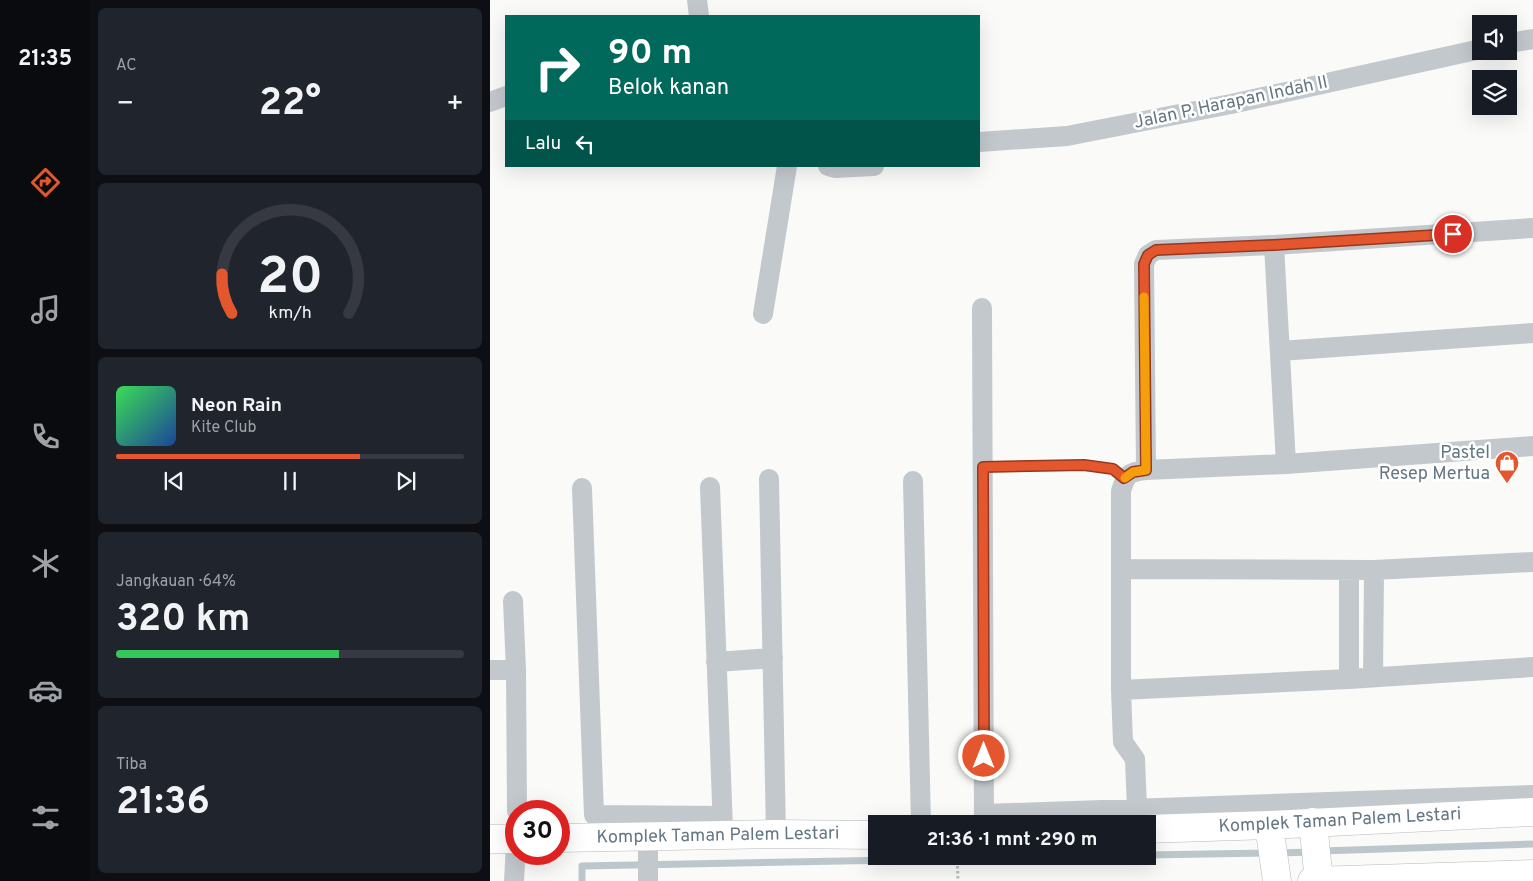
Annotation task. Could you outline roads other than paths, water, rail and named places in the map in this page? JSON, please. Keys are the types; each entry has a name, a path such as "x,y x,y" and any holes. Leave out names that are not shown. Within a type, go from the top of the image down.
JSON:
{"street":[{"path":"697,0 699,15"},
{"path":"1517,42 1533,39"},
{"name":"Jalan P. Harapan Indah II","path":"980,142 1067,136 1231,104 1472,51"},
{"path":"490,102 505,96"},
{"path":"763,314 787,167"},
{"path":"832,167 854,167"},
{"path":"1146,470 1144,264 1148,255 1156,250 1274,245 1533,228"},
{"path":"1274,245 1286,464"},
{"path":"982,308 984,815"},
{"path":"1280,351 1533,333"},
{"path":"1142,815 1135,759 1123,742 1121,491 1124,478 1133,472 1146,470 1286,464 1533,446"},
{"path":"770,478 776,834"},
{"path":"913,481 921,815"},
{"path":"582,488 594,815 722,826 710,487"},
{"path":"1122,569 1374,570 1533,562"},
{"path":"1348,570 1350,678"},
{"path":"1373,677 1374,570"},
{"path":"513,600 516,670 517,800"},
{"path":"716,662 773,658"},
{"path":"1122,690 1533,667"},
{"path":"490,670 516,670"},
{"path":"1276,875 1269,823 1533,795"},
{"name":"Komplek Taman Palem Lestari","path":"1156,819 1269,823 1313,827 1533,812"},
{"name":"Komplek Taman Palem Lestari","path":"570,839 649,845 722,826 776,834 868,835"},
{"path":"1313,827 1317,877 1351,880 1533,874"},
{"path":"490,839 505,839"},
{"path":"648,881 649,845"},
{"path":"514,881 515,865"}],"lane":[{"path":"983,467 1084,465 1113,469 1124,478"}],"waterway":[{"path":"1322,851 1533,844"},
{"path":"1279,853 1311,852"},
{"path":"1156,855 1268,853"},
{"path":"582,881 582,866 868,861"}],"place":[{"name":"Pastel Resep Mertua","path":"1507,484"}]}
